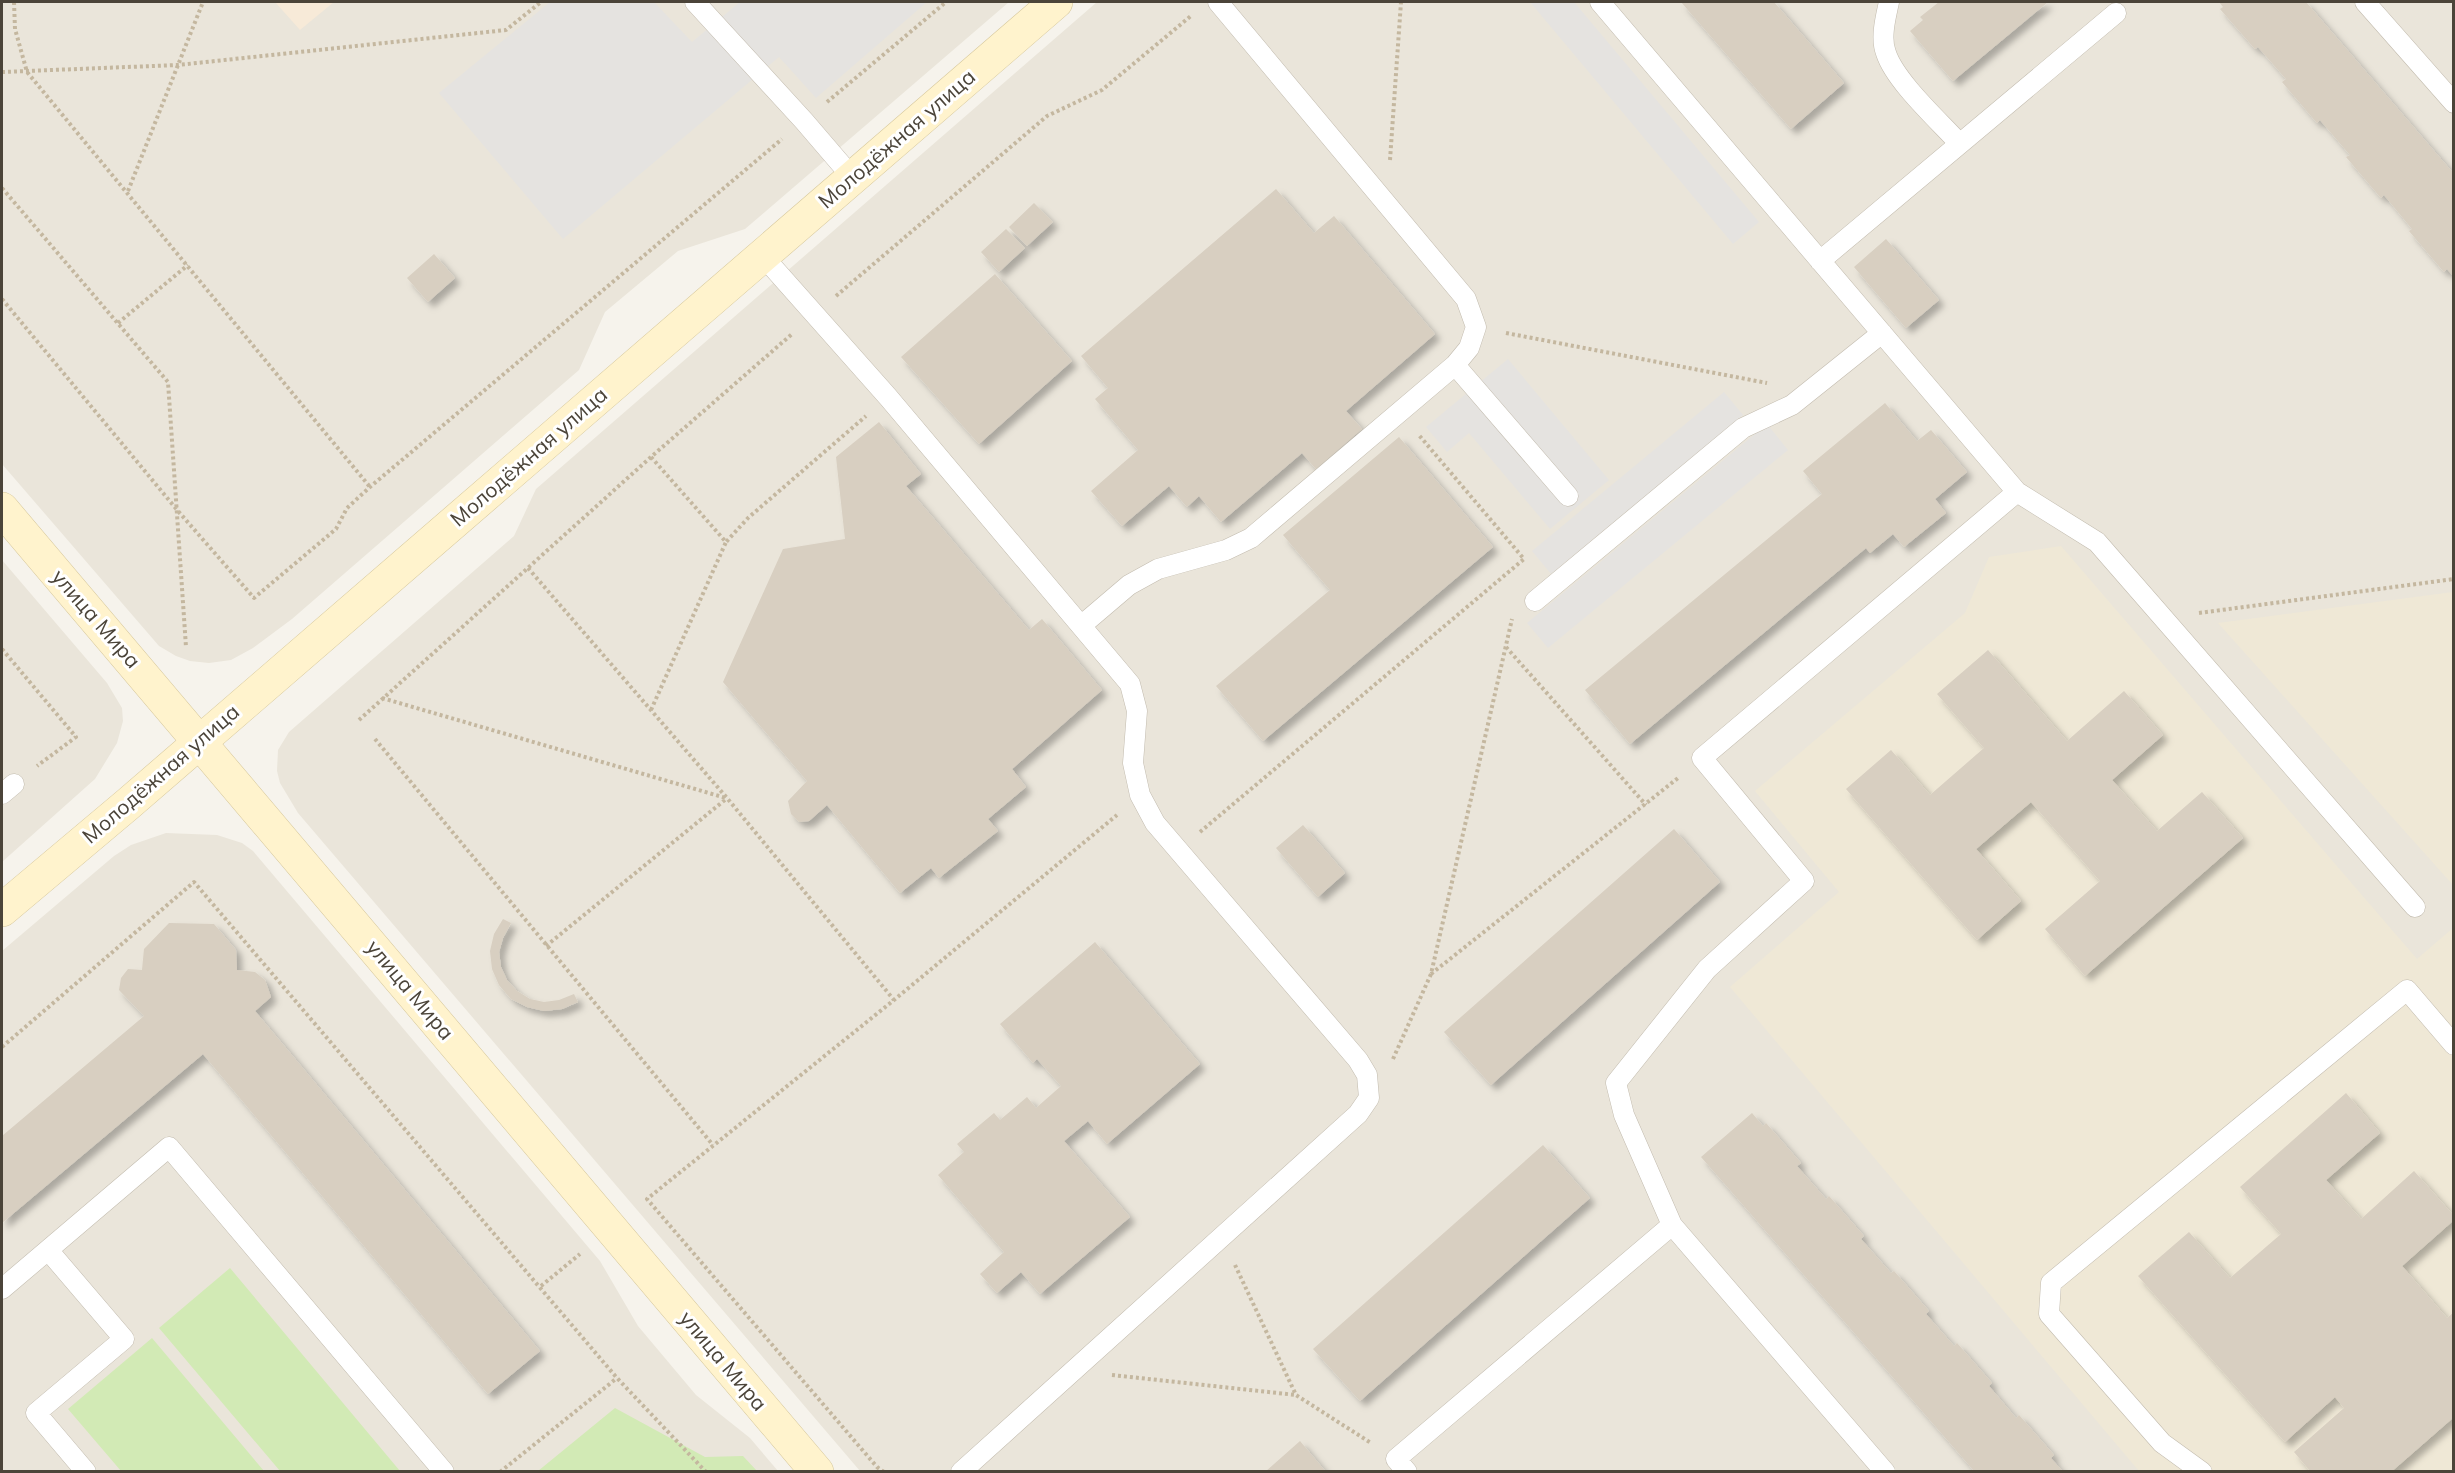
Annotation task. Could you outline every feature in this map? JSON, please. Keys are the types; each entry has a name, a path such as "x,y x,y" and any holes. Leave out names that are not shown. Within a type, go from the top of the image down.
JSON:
{"street":[{"name":"Молодёжная улица","path":"2,910 200,742 1056,2"},
{"name":"улица Мира","path":"2,509 817,1472"}],"lane":[{"path":"695,2 852,177"},
{"path":"1082,625 1129,585 1158,569 1226,550 1251,538 1455,365 1469,348 1476,327 1466,299 1218,2"},
{"path":"1600,2 2017,492 2097,542 2415,907"},
{"path":"1889,2 1885,22 1885,51 1895,71 1959,143"},
{"path":"2365,2 2454,103"},
{"path":"1820,261 2116,13"},
{"path":"762,255 888,397 1130,684 1137,711 1133,763 1140,795 1155,823 1358,1060 1367,1076 1369,1098 1358,1114 961,1472"},
{"path":"1535,601 1743,428 1792,405 1882,333"},
{"path":"1455,365 1568,496"},
{"path":"1885,1472 1672,1225 1624,1115 1616,1083 1707,969 1804,881 1702,758 2017,492"},
{"path":"2202,1472 2162,1443 2049,1314 2051,1283 2407,990 2454,1045"},
{"path":"2,1289 169,1147 444,1472"},
{"path":"1401,1465 1672,1225"},
{"path":"48,1250 124,1339 36,1413 86,1472"}],"path":[{"path":"14,2 15,29 27,72 128,191 370,488"},
{"path":"128,191 203,2"},
{"path":"2,72 178,66 506,30 541,2"},
{"path":"2,299 178,511 254,598 336,530 347,508 370,488 946,2"},
{"path":"1387,206 1401,2"},
{"path":"359,720 651,457 814,314 1047,116 1102,90 1199,9"},
{"path":"2,188 168,382 186,647"},
{"path":"118,323 188,266"},
{"path":"1476,327 1812,391"},
{"path":"651,710 726,542 747,518 888,397"},
{"path":"1400,412 1524,559"},
{"path":"651,457 726,542"},
{"path":"1522,570 1524,559"},
{"path":"1179,849 1524,559"},
{"path":"528,568 727,798 894,1000"},
{"path":"2163,618 2454,579"},
{"path":"1369,1098 1395,1055 1431,974 1512,614"},
{"path":"1506,647 1646,805"},
{"path":"2,649 76,737 8,789"},
{"path":"382,698 727,798"},
{"path":"375,739 713,1145"},
{"path":"1431,974 1646,805 1702,758"},
{"path":"884,1472 877,1467 647,1199 894,1000 1140,795"},
{"path":"546,946 727,798"},
{"path":"2,1047 194,882 541,1286 617,1378 706,1472"},
{"path":"1222,1237 1296,1395"},
{"path":"541,1286 580,1254"},
{"path":"1071,1371 1296,1395 1401,1465"},
{"path":"500,1472 617,1378"}],"shaded area":[{"path":"2,2 1009,2 745,229 678,251 605,312 579,370 292,619 253,648 231,660 209,663 190,661 159,646 2,464"},
{"path":"275,2 334,2 300,30"},
{"path":"550,2 654,2 692,42 740,2 927,2 816,98 779,57 563,239 439,93"},
{"path":"1097,2 2453,2 2453,1471 860,1471 298,813 280,783 277,771 278,750 289,732 514,536 536,489"},
{"path":"1530,2 1574,2 1759,222 1733,244"},
{"path":"1508,359 1609,480 1550,529 1469,433 1447,452 1426,427"},
{"path":"1724,392 1743,415 1551,574 1532,551"},
{"path":"1767,424 1788,450 1548,648 1527,623"},
{"path":"2061,546 2417,959 2453,928 2453,1471 2139,1471 1730,987 1839,892 1755,791 1965,613 1989,557"},
{"path":"2,560 107,683 122,708 123,721 117,743 95,779 2,862"},
{"path":"2454,592 2453,885 2218,623"},
{"path":"166,833 217,835 242,843 253,851 600,1261 638,1326 696,1395 750,1438 778,1471 2,1471 2,951 114,856 131,845"}],"green space":[{"path":"230,1268 400,1471 280,1471 159,1328"},
{"path":"152,1338 264,1471 121,1471 68,1409"},
{"path":"615,1408 705,1457 743,1456 757,1471 538,1471"}],"building":[{"path":"1681,2 1774,2 1844,83 1791,129"},
{"path":"1939,2 2048,2 1953,81 1910,31 1923,20 1920,17"},
{"path":"2219,2 2306,2 2454,174 2454,277 2447,269 2444,272 2409,231 2412,229 2384,195 2381,198 2346,157 2350,155 2320,120 2317,123 2282,82 2286,79 2258,47 2255,49 2220,9 2223,7"},
{"path":"1276,189 1314,233 1334,216 1435,334 1346,411 1362,429 1316,469 1302,453 1221,522 1199,496 1187,507 1169,486 1122,526 1091,491 1138,450 1095,399 1108,388 1081,356"},
{"path":"1034,203 1053,222 1027,246 1009,227"},
{"path":"1006,229 1025,248 999,272 981,252"},
{"path":"1886,239 1939,300 1906,328 1854,267"},
{"path":"434,254 455,278 428,302 407,278"},
{"path":"995,274 1072,361 979,444 901,357"},
{"path":"1885,403 1917,441 1931,430 1967,472 1935,499 1946,513 1904,547 1893,534 1870,553 1866,548 1630,744 1585,690 1822,494 1803,471"},
{"path":"879,422 921,474 906,486 1029,630 1042,619 1102,690 1012,769 1026,787 988,819 998,831 939,878 931,868 900,893 827,805 809,821 799,822 791,814 788,801 807,781 723,682 783,549 845,539 836,457"},
{"path":"1399,437 1493,547 1263,741 1216,686 1330,590 1283,535"},
{"path":"1988,650 2067,741 2124,691 2163,735 2112,780 2157,831 2202,792 2243,838 2085,976 2045,929 2100,881 2031,802 1976,849 2021,901 1977,940 1846,789 1891,750 1930,795 1984,748 1937,694"},
{"path":"1303,825 1345,873 1318,897 1276,848"},
{"path":"1674,829 1720,882 1491,1085 1444,1032"},
{"path":"503,919 511,923 499,952 501,967 507,980 517,991 530,999 544,1002 559,1000 574,994 578,1002 562,1009 544,1011 527,1007 511,999 499,985 492,969 490,951 494,934"},
{"path":"169,923 214,924 236,950 237,970 255,972 265,980 271,997 255,1011 540,1351 488,1394 203,1054 2,1223 2,1136 144,1016 119,990 121,978 128,969 142,970 144,949"},
{"path":"1095,942 1200,1064 1107,1144 1088,1121 1064,1141 1130,1217 1040,1294 1021,1272 997,1293 980,1274 1004,1252 938,1175 964,1152 957,1144 994,1113 1000,1120 1027,1097 1036,1108 1061,1086 1037,1059 1033,1063 1000,1024"},
{"path":"2346,1093 2380,1133 2326,1180 2361,1219 2414,1171 2454,1216 2454,1220 2402,1266 2447,1318 2454,1312 2454,1417 2391,1472 2311,1472 2294,1452 2344,1408 2335,1397 2285,1442 2138,1276 2189,1232 2230,1278 2281,1234 2240,1187"},
{"path":"1752,1113 1763,1126 1766,1123 1801,1163 1797,1166 1826,1199 1829,1196 1864,1236 1861,1239 1891,1273 1894,1271 1929,1311 1926,1314 1954,1346 1957,1343 1992,1383 1989,1386 2016,1418 2019,1415 2054,1455 2051,1458 2063,1472 1975,1472 1701,1157"},
{"path":"1543,1145 1590,1198 1360,1401 1313,1349"},
{"path":"1300,1441 1326,1472 1265,1472"}]}
